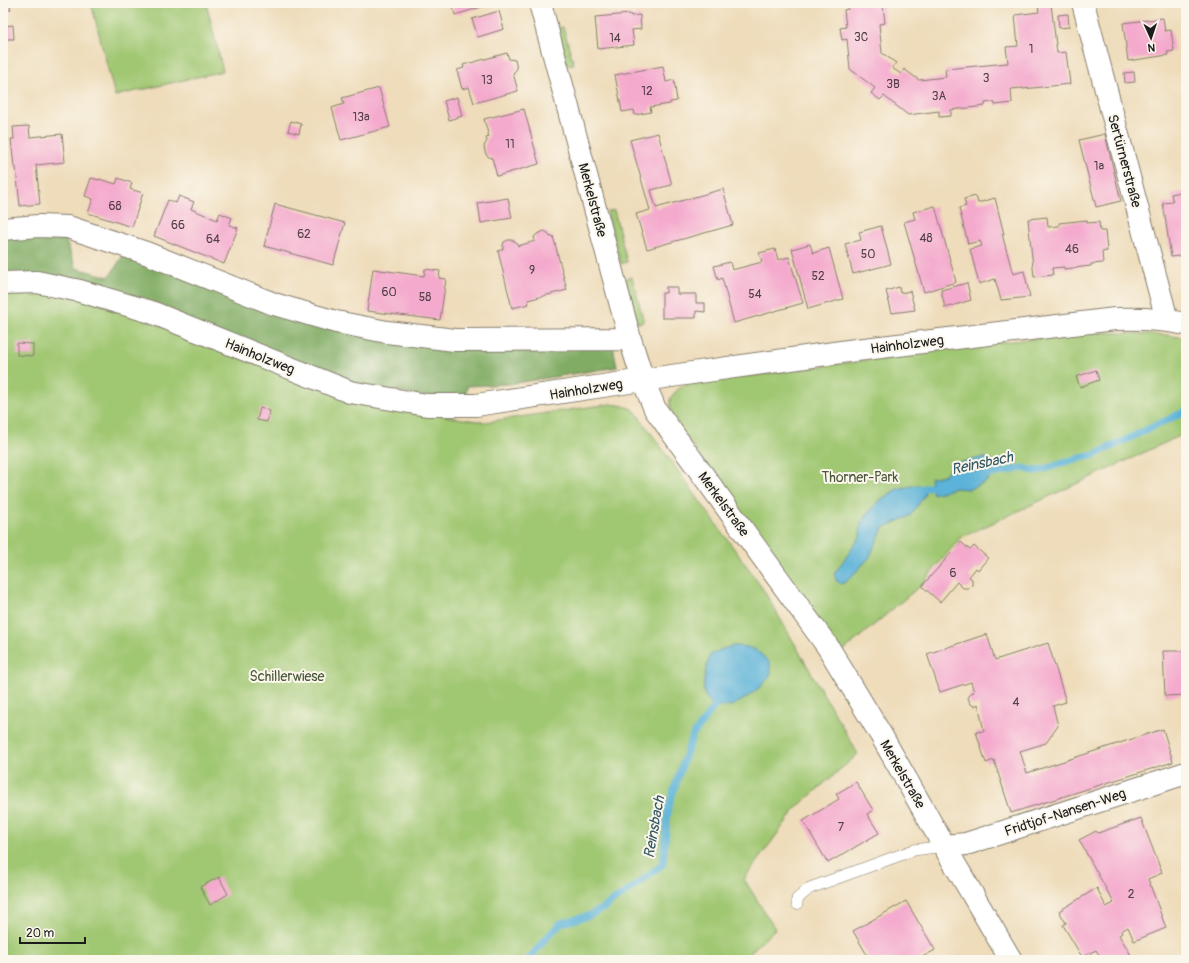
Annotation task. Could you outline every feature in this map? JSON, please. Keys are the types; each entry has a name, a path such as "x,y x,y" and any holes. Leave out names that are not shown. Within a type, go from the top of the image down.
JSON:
{"street":[{"name":"Merkelstraße","path":"540,3 630,339 643,380 656,409 828,647 881,735 1011,960"},
{"name":"Sertürnerstraße","path":"1083,3 1177,322"},
{"path":"3,229 38,226 68,227 146,253 274,304 336,322 387,332 455,340 630,339"},
{"name":"Hainholzweg","path":"3,282 37,282 80,291 151,312 350,392 427,405 476,405 873,348 1114,319 1134,318 1177,322"},
{"name":"Fridtjof-Nansen-Weg","path":"944,846 966,844 1186,773"}],"lane":[{"path":"797,904 797,899 810,888 914,850 944,846"}],"green space":[{"path":"91,3 206,3 223,71 115,96"},
{"path":"563,27 574,64 567,65 557,28"},
{"path":"614,210 627,262 621,264 607,212"},
{"path":"63,233 76,268 109,277 124,254 337,329 613,346 617,367 509,384 467,386 466,396 419,396 352,382 3,273 3,234"},
{"path":"632,277 644,322 637,323 625,279"},
{"name":"Schillerwiese","path":"22,291 70,295 144,319 349,399 485,422 610,404 623,406 635,411 763,589 858,754 797,807 744,879 775,929 742,960 3,960 3,293"},
{"name":"Thorner-Park","path":"1096,332 1166,335 1186,338 1186,433 960,538 921,585 842,652 681,429 670,405 672,395 684,385 984,344"}],"water":[{"path":"985,457 991,468 990,476 986,482 969,489 955,488 933,494 930,478 944,475 954,464"},
{"path":"921,485 924,488 925,495 910,516 883,528 869,558 847,581 841,584 836,580 834,574 860,537 861,523 872,508 883,498 897,489"},
{"path":"733,646 750,648 757,651 770,663 771,672 769,677 760,687 735,704 730,706 714,706 707,699 704,689 704,677 710,655 722,649"}],"building":[{"path":"3,3 9,3 11,9 3,13"},
{"path":"452,3 495,3 455,15"},
{"path":"847,3 887,3 888,6 883,6 885,23 879,24 882,53 896,63 892,68 901,74 904,69 919,80 946,77 945,69 1008,63 1006,47 1018,46 1015,15 1039,12 1038,6 1051,4 1057,53 1066,52 1070,84 1011,89 1012,103 995,105 994,102 985,103 985,106 951,110 951,116 939,117 939,111 908,115 884,96 880,100 871,93 875,88 850,69 847,39 842,40 840,28 846,27 844,10 848,9"},
{"path":"499,11 504,29 478,37 472,19"},
{"path":"630,14 631,16 640,15 641,29 632,30 634,45 598,49 595,17"},
{"path":"1068,14 1069,27 1059,28 1058,15"},
{"path":"1163,18 1165,31 1171,30 1174,51 1167,52 1168,55 1128,61 1123,23"},
{"path":"13,25 14,39 4,39 3,26"},
{"path":"507,53 509,59 515,60 517,69 513,73 518,91 474,103 469,87 462,89 457,70 464,68 463,65"},
{"path":"663,66 666,82 674,80 677,101 670,102 670,104 650,107 651,112 635,115 634,110 622,112 615,75"},
{"path":"1134,72 1135,82 1125,83 1124,73"},
{"path":"379,88 390,127 341,140 332,108 344,104 342,98"},
{"path":"457,97 462,116 449,120 444,101"},
{"path":"524,109 539,164 497,176 492,158 487,156 485,152 484,146 487,141 486,138 489,137 484,119"},
{"path":"291,121 301,124 299,134 288,131"},
{"path":"29,126 30,137 62,134 65,162 36,165 40,204 20,206 16,167 14,167 11,139 14,139 13,127"},
{"path":"658,133 672,185 651,190 656,208 723,189 733,225 647,249 636,214 650,210 630,140"},
{"path":"1105,134 1121,201 1096,207 1079,140"},
{"path":"91,178 116,184 118,178 132,183 130,189 143,193 132,227 88,213 93,199 85,196"},
{"path":"1186,191 1186,255 1171,257 1163,203 1173,202 1171,194"},
{"path":"179,196 194,202 191,209 217,220 220,213 232,218 229,225 238,228 224,264 154,236 168,200 176,203"},
{"path":"976,196 978,203 995,198 1004,234 1002,234 1013,274 1024,271 1030,297 1001,300 995,279 979,284 970,249 982,246 980,241 968,244 959,208 966,206 964,199"},
{"path":"508,198 512,218 481,223 478,203"},
{"path":"275,204 345,223 333,265 264,246"},
{"path":"935,206 956,282 924,292 904,222 915,219 913,212"},
{"path":"1047,217 1048,227 1059,226 1059,223 1087,220 1087,223 1099,222 1100,231 1105,231 1107,251 1102,252 1103,263 1064,269 1064,267 1052,268 1053,275 1034,277 1028,219"},
{"path":"881,226 891,264 853,274 845,244 861,240 859,232"},
{"path":"544,231 548,233 550,237 553,236 567,290 528,300 529,304 512,308 498,251 503,249 504,242 508,240 516,242 518,246 535,241 534,237"},
{"path":"810,244 813,253 829,248 843,299 808,309 792,249"},
{"path":"775,249 778,260 789,257 803,303 734,323 722,278 718,280 714,266 730,262 732,270 762,262 759,253"},
{"path":"373,269 424,276 425,269 440,271 439,278 446,279 440,320 367,311"},
{"path":"967,283 971,300 945,308 941,290"},
{"path":"666,287 677,287 677,294 696,294 696,303 705,303 705,312 696,311 696,318 662,318 662,293 666,293"},
{"path":"899,287 900,293 910,291 915,310 892,313 886,291"},
{"path":"17,343 33,344 33,356 17,355"},
{"path":"1096,370 1099,380 1080,387 1076,377"},
{"path":"260,408 270,411 267,422 257,420"},
{"path":"961,542 970,550 974,546 988,558 978,570 976,568 969,577 972,579 972,585 969,588 963,588 957,582 940,602 922,586"},
{"path":"987,634 995,660 1048,643 1066,702 1053,706 1058,726 1046,743 1020,751 1027,773 1163,729 1173,762 1011,813 994,760 986,763 976,732 984,731 978,704 975,706 972,705 968,698 971,693 974,692 971,682 940,692 927,654"},
{"path":"1163,651 1186,651 1186,695 1165,696"},
{"path":"856,782 873,810 867,814 879,833 828,863 803,821 839,799 836,794"},
{"path":"1141,818 1162,873 1148,879 1166,928 1134,941 1128,927 1121,931 1122,933 1119,935 1134,960 1102,960 1096,950 1082,957 1063,925 1066,923 1059,911 1097,888 1106,907 1114,903 1079,840 1096,831 1098,833"},
{"path":"219,877 228,894 210,905 200,887"},
{"path":"906,901 935,950 917,960 870,960 853,931"}],"waterway":[{"name":"Reinsbach","path":"982,476 1022,468 1035,471 1042,470 1072,460 1094,455 1186,411"},
{"name":"Reinsbach","path":"917,493 924,488 941,484"},
{"name":"Reinsbach","path":"528,960 561,923 588,916 604,908 663,864 668,808 683,762 693,735 720,699"}]}
